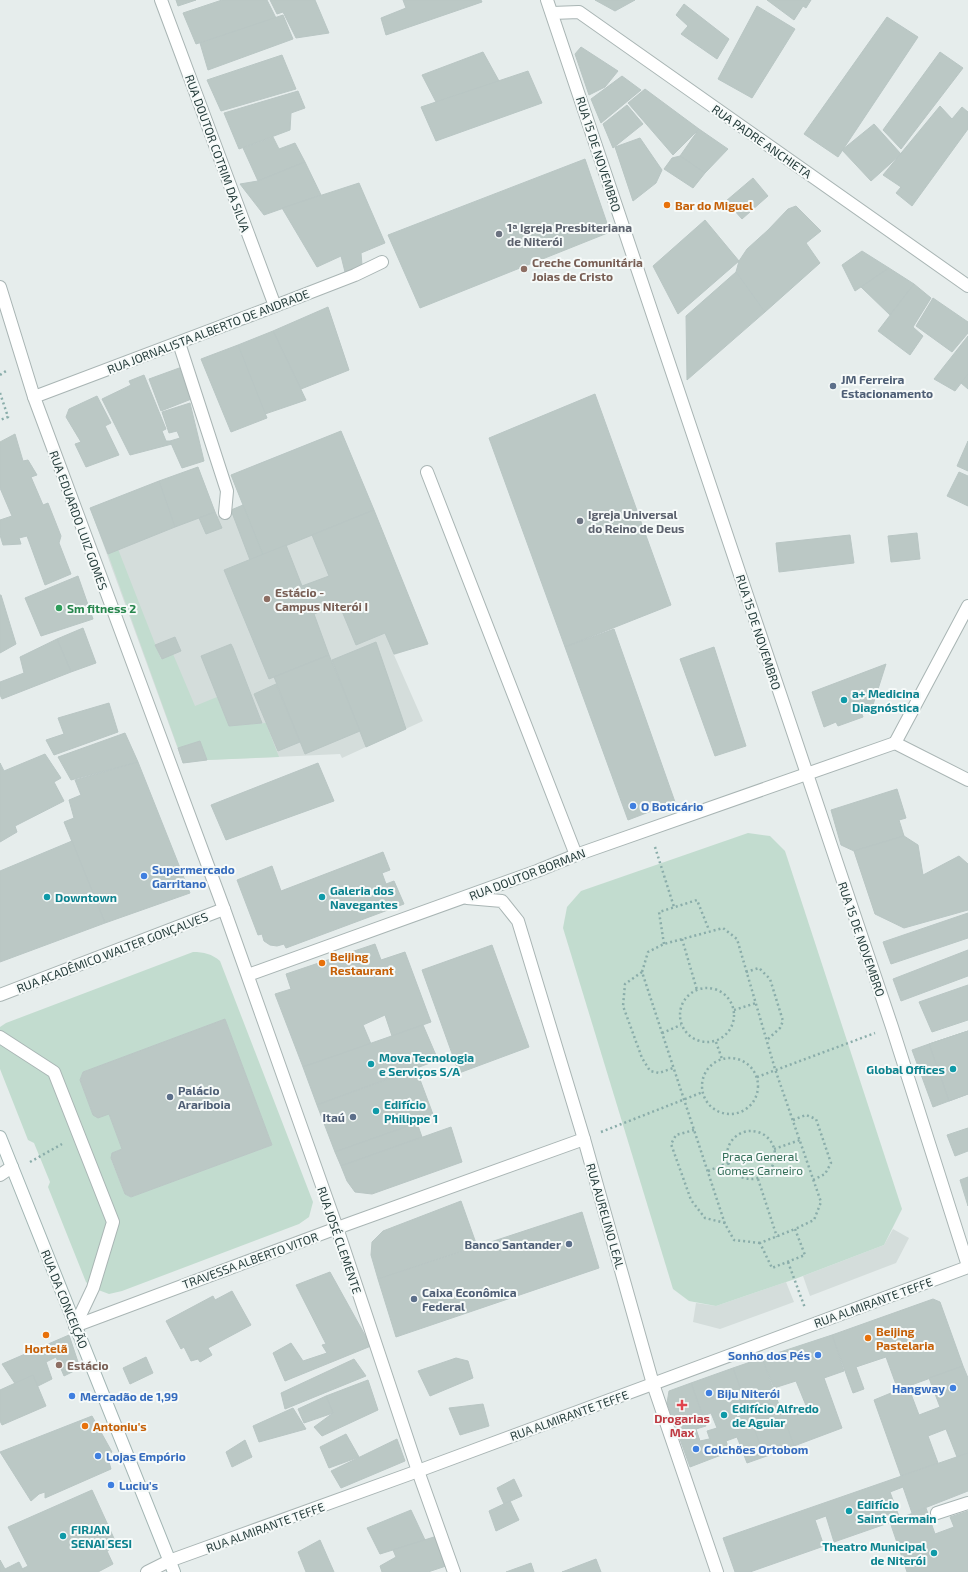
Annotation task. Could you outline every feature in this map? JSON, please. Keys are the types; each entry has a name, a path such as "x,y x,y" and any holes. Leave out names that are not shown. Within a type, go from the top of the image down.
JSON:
{"street":[{"name":"RUA DOUTOR COTRIM DA SILVA","path":"161,0 275,306"},
{"name":"RUA 15 DE NOVEMBRO","path":"547,0 892,1027 968,1266"},
{"name":"RUA PADRE ANCHIETA","path":"552,13 579,12 968,286"},
{"name":"RUA JORNALISTA ALBERTO DE ANDRADE","path":"34,397 355,275 382,262"},
{"name":"RUA EDUARDO LUIZ GOMES","path":"0,287 34,397 224,909"},
{"path":"179,343 227,491 225,513"},
{"path":"427,472 576,855"},
{"path":"968,606 895,743 968,780"},
{"name":"RUA DOUTOR BORMAN","path":"248,975 463,898 576,855 895,743"},
{"name":"RUA AURELINO LEAL","path":"463,898 502,901 518,921 584,1139 653,1384 717,1572"},
{"name":"RUA JOSÉ CLEMENTE","path":"224,909 337,1228 418,1471 454,1572"},
{"name":"RUA ACADÊMICO WALTER GONÇALVES","path":"0,995 224,909"},
{"path":"0,1037 54,1072 113,1222 93,1288 75,1326"},
{"name":"RUA DA CONCEIÇÃO","path":"0,1137 172,1567"},
{"name":"TRAVESSA ALBERTO VITOR","path":"75,1326 337,1228 584,1139"},
{"path":"0,1175 13,1170"},
{"name":"RUA ALMIRANTE TEFFE","path":"147,1572 172,1567 418,1471 968,1266"},
{"path":"937,1514 968,1503"}],"path":[{"path":"0,393 8,416 0,420"},
{"path":"661,862 674,907"},
{"path":"664,944 659,912 674,907 697,900 709,930"},
{"path":"723,928 737,940 767,1040 820,1202 814,1220 760,1243 734,1240 725,1224 642,972 648,952 664,944 709,930 723,928"},
{"path":"682,939 697,990"},
{"path":"746,972 759,968 770,979 783,1020 780,1028 767,1040"},
{"path":"642,972 625,984 623,1006 642,1058 650,1071 659,1073 673,1068"},
{"path":"706,988 715,989 724,994 730,1001 734,1010 734,1018 728,1033 716,1042 699,1042 685,1033 681,1025 680,1008 686,997 697,990 706,988"},
{"path":"734,1010 756,1002"},
{"path":"662,1033 681,1025"},
{"path":"757,1077 776,1068 892,1027"},
{"path":"716,1042 722,1059"},
{"path":"730,1058 743,1061 752,1069 757,1077 759,1085 754,1102 740,1113 731,1115 721,1113 706,1101 703,1092 704,1076 714,1063 722,1059 730,1058"},
{"path":"623,1123 703,1092"},
{"path":"793,1120 806,1115 816,1119 831,1163 825,1174 813,1180"},
{"path":"694,1130 676,1135 670,1144 691,1200 705,1218 725,1224"},
{"path":"752,1131 766,1136 774,1149 775,1157 770,1170 758,1179 743,1178 737,1175 728,1163 727,1155 732,1140 745,1132 752,1131"},
{"path":"13,1170 79,1135"},
{"path":"774,1149 800,1140"},
{"path":"708,1171 728,1163"},
{"path":"758,1179 777,1236"},
{"path":"760,1243 772,1268 788,1262 805,1255 795,1229"},
{"path":"788,1262 811,1325"}],"shaded area":[{"name":"Estácio - Campus Niterói I","path":"341,431 428,644 394,655 423,721 342,758 340,754 207,760 183,763 90,508 198,467 217,516 243,505 231,475"},
{"path":"893,1229 909,1238 896,1263 810,1296 803,1276 884,1245"},
{"path":"786,1282 794,1302 720,1329 693,1322 696,1303 716,1306"}],"green space":[{"path":"118,549 161,659 173,654 195,706 217,697 229,726 266,723 279,757 207,760 200,741 178,748 108,554"},
{"name":"Praça General Gomes Carneiro","path":"748,833 770,836 785,851 902,1209 884,1245 795,1279 716,1306 689,1301 673,1289 563,928 567,907 581,891"},
{"path":"193,952 211,955 220,961 313,1202 309,1217 299,1224 122,1291 109,1294 93,1288 86,1282 48,1187 50,1182 34,1143 28,1140 0,1069 0,1027 6,1023","holes":["225,1019 272,1145 131,1197 125,1194 111,1159 112,1153 122,1149 109,1114 93,1115 80,1080 83,1072"]}],"building":[{"path":"176,0 196,0 178,6"},
{"path":"222,0 267,0 276,18 196,44 183,13"},
{"path":"270,0 315,0 329,33 296,38 283,12 277,14"},
{"path":"403,0 481,0 482,2 386,35 381,18 406,8"},
{"path":"595,0 635,0 615,11"},
{"path":"767,0 811,0 806,8 803,6 794,20"},
{"path":"684,4 729,39 717,59 681,34 688,26 676,15"},
{"path":"757,6 795,29 752,98 718,79"},
{"path":"283,15 293,39 208,70 200,43"},
{"path":"887,17 918,37 838,157 804,134"},
{"path":"581,47 618,71 605,87 589,95 575,54"},
{"path":"483,52 499,81 436,102 422,75"},
{"path":"940,52 963,68 901,149 883,130"},
{"path":"282,55 296,89 221,111 207,80"},
{"path":"528,71 542,103 436,141 421,107"},
{"path":"622,76 641,90 601,123 591,99"},
{"path":"645,89 699,129 673,155 628,103"},
{"path":"298,91 305,108 291,113 290,130 239,149 224,113"},
{"path":"627,105 643,124 613,148 603,124"},
{"path":"940,106 952,119 962,107 968,112 968,129 912,206 896,193 901,187 883,175"},
{"path":"874,124 901,154 871,181 842,150"},
{"path":"699,129 728,149 705,173 680,156"},
{"path":"273,137 279,149 295,143 305,162 258,181 243,148"},
{"path":"640,138 662,170 656,183 633,201 615,147"},
{"path":"680,156 705,173 693,188 664,169 672,158"},
{"name":"1ª Igreja Presbiteriana de Niterói","path":"585,159 610,232 420,308 388,235"},
{"path":"305,162 321,195 264,215 240,184 258,181"},
{"path":"753,178 768,196 742,219 726,201"},
{"path":"359,183 385,243 361,253 362,265 345,272 341,256 317,267 282,208"},
{"path":"796,206 821,231 806,243 820,263 765,312 736,272 739,261 747,249 788,209"},
{"path":"705,220 739,261 678,314 653,266"},
{"path":"862,251 889,268 855,291 842,265"},
{"path":"889,268 914,284 890,315 861,287"},
{"path":"736,272 765,312 687,380 686,316"},
{"path":"914,284 931,298 913,327 923,336 910,355 878,331"},
{"path":"933,298 968,322 968,333 952,352 916,326"},
{"path":"328,307 349,370 301,389 273,331"},
{"path":"273,331 306,400 265,414 238,345"},
{"path":"968,336 968,374 955,391 934,379"},
{"path":"238,345 267,418 231,432 201,359"},
{"path":"182,367 194,398 161,411 149,379"},
{"path":"968,374 968,389 961,383"},
{"path":"144,375 166,429 162,431 166,441 170,441 172,444 130,455 102,399 131,385 129,381"},
{"name":"Igreja Universal do Reino de Deus","path":"595,394 671,605 565,647 489,438"},
{"path":"97,396 111,423 105,426 119,455 86,467 75,444 81,442 66,417 69,409"},
{"path":"190,403 204,461 182,468 170,441 180,438 177,431 169,433 162,412"},
{"path":"341,431 374,510 263,555 231,475"},
{"path":"15,434 23,461 28,460 37,475 31,477 43,505 48,503 61,536 59,543 71,574 45,585 27,536 19,538 21,544 3,545 0,535 0,520 12,516 0,488 0,442"},
{"path":"968,441 968,471 957,466"},
{"path":"198,467 215,512 175,527 159,481"},
{"path":"959,472 968,476 968,506 947,496"},
{"path":"159,481 175,527 108,554 90,508"},
{"path":"243,505 263,555 250,560 231,510"},
{"path":"374,510 428,644 394,654 385,633 356,645 339,604 314,614 329,655 269,679 224,570 286,545 302,586 329,576 312,535"},
{"path":"215,512 222,528 206,534 199,518"},
{"path":"917,533 920,559 891,562 888,536"},
{"path":"850,535 854,563 779,572 776,543"},
{"name":"Sm fitness 2","path":"78,576 93,619 41,636 25,598"},
{"path":"0,595 16,644 0,653"},
{"path":"83,628 96,663 71,672 57,639"},
{"path":"614,629 675,802 628,820 565,647"},
{"path":"175,637 181,651 162,659 155,645"},
{"path":"57,639 71,672 2,699 0,695 0,682 24,673 20,657"},
{"path":"376,642 406,729 366,747 332,660"},
{"path":"231,644 262,723 229,726 201,656"},
{"path":"714,647 746,746 715,756 680,659"},
{"path":"329,655 360,731 305,754 274,677"},
{"name":"a+ Medicina Diagnóstica","path":"886,664 872,708 861,712 863,717 838,726 836,722 824,727 812,692"},
{"path":"276,684 300,742 278,751 254,694"},
{"path":"109,703 118,732 54,755 46,740 64,734 58,718"},
{"path":"125,733 138,762 71,780 58,757"},
{"path":"200,741 207,760 183,763 178,748"},
{"path":"45,754 61,778 54,782 64,801 15,826 17,832 0,842 0,763 4,771"},
{"path":"138,762 190,893 105,923 64,822 74,818 69,800 81,795 75,780"},
{"path":"318,763 334,801 226,840 211,805"},
{"path":"897,789 906,818 899,820 904,836 854,851 841,845 831,810"},
{"path":"904,836 918,845 923,875 959,856 968,864 968,910 904,928 875,914 854,851"},
{"name":"Downtown","path":"72,841 105,923 0,962 0,871"},
{"name":"Galeria dos Navegantes","path":"383,852 390,870 382,873 386,884 394,881 404,904 286,948 284,944 277,946 270,945 264,941 262,934 258,935 237,880 272,866 281,891"},
{"path":"968,913 968,938 891,964 883,942"},
{"path":"375,944 381,960 405,952 431,1022 392,1036 385,1015 363,1025 371,1044 303,1067 275,994 291,989 286,974"},
{"path":"492,945 529,1047 459,1073 422,970"},
{"path":"968,950 968,976 901,1001 893,979"},
{"path":"968,985 968,1020 932,1032 919,1002"},
{"name":"Palácio Arariboia","path":"225,1019 272,1145 131,1197 125,1194 111,1158 112,1153 122,1149 109,1114 98,1118 93,1115 80,1080 83,1072"},
{"name":"Mova Tecnologia e Serviços S/A","path":"423,1025 438,1060 317,1105 303,1067"},
{"name":"Global Offices","path":"968,1031 968,1094 949,1101 929,1044"},
{"name":"Global Offices","path":"968,1031 968,1094 949,1101 929,1044"},
{"path":"929,1044 949,1101 933,1107 912,1050"},
{"name":"Edifício Philippe 1","path":"416,1069 434,1117 335,1152 317,1105"},
{"path":"417,1123 422,1137 341,1166 335,1152"},
{"path":"451,1127 462,1162 372,1194 355,1192 347,1181 341,1166"},
{"path":"968,1128 968,1151 955,1156 947,1135"},
{"path":"968,1177 968,1206 960,1180"},
{"path":"461,1201 477,1246 378,1279 371,1255 372,1242 383,1231"},
{"path":"582,1212 599,1268 396,1337 378,1279"},
{"path":"330,1272 371,1346 285,1381 273,1353 291,1343 303,1361 327,1353 322,1345 326,1344 296,1285"},
{"path":"232,1291 251,1325 208,1348 212,1355 200,1362 198,1359 191,1361 184,1347 181,1349 166,1321 213,1296 215,1300"},
{"path":"933,1299 940,1302 963,1366 898,1390 886,1357 856,1367 864,1389 853,1393 832,1335"},
{"path":"69,1335 80,1368 64,1376 56,1357 46,1362 52,1379 22,1394 2,1364"},
{"path":"832,1335 844,1371 824,1378 842,1428 794,1446 783,1416 807,1408 796,1381 774,1388 762,1358"},
{"path":"146,1357 153,1373 130,1384 123,1368"},
{"path":"456,1358 468,1361 473,1378 430,1396 418,1371"},
{"path":"762,1358 794,1446 764,1457 733,1368"},
{"path":"354,1359 366,1376 285,1409 281,1393"},
{"path":"963,1366 968,1378 968,1453 957,1457 946,1429 928,1436 938,1463 901,1476 874,1400 908,1386 919,1415 940,1407 929,1378"},
{"name":"Edifício Alfredo de Aguiar","path":"733,1368 746,1404 734,1408 737,1417 749,1413 764,1457 747,1463 737,1437 726,1441 730,1452 716,1457 707,1431 717,1428 711,1413 703,1416 691,1383"},
{"path":"33,1375 46,1406 2,1425 0,1421 0,1390"},
{"path":"368,1380 378,1410 322,1436 314,1427 333,1413 326,1396"},
{"path":"691,1383 706,1426 696,1429 700,1441 709,1439 716,1457 690,1467 667,1403 669,1391"},
{"path":"326,1396 333,1413 304,1423 298,1409"},
{"path":"483,1404 489,1426 460,1435 449,1408"},
{"path":"293,1408 306,1429 259,1442 253,1426"},
{"path":"92,1416 112,1452 107,1455 111,1469 45,1498 45,1492 39,1494 31,1501 0,1452"},
{"path":"346,1434 359,1457 329,1468 320,1447"},
{"path":"397,1439 405,1461 341,1488 331,1471"},
{"path":"245,1440 252,1457 232,1467 226,1452"},
{"name":"Edifício Saint Germain","path":"968,1453 968,1491 912,1513 903,1487 890,1492 900,1519 834,1542 826,1516 815,1520 824,1546 750,1572 735,1572 723,1538"},
{"path":"514,1479 522,1496 504,1504 497,1488"},
{"name":"FIRJAN SENAI SESI","path":"92,1490 117,1545 107,1551 113,1564 98,1572 24,1572 22,1569 28,1566 8,1527"},
{"path":"510,1501 519,1520 496,1531 489,1511"},
{"name":"Theatro Municipal de Niterói","path":"926,1508 935,1534 954,1527 950,1517 968,1511 968,1572 907,1572 890,1522"},
{"path":"411,1510 425,1540 380,1554 367,1528"},
{"path":"437,1536 449,1565 428,1572 382,1572 380,1566 396,1557 393,1550"},
{"path":"320,1540 334,1572 306,1572 298,1552"},
{"path":"596,1559 601,1572 562,1572"},
{"path":"0,1560 5,1569 19,1562 24,1572 0,1572"},
{"path":"531,1563 534,1572 506,1572"}],"place":[{"name":"Bar do Miguel","path":"667,205"},
{"name":"1ª Igreja Presbiteriana de Niterói","path":"499,234"},
{"name":"Creche Comunitária Joias de Cristo","path":"524,269"},
{"name":"JM Ferreira Estacionamento","path":"833,386"},
{"name":"Igreja Universal do Reino de Deus","path":"580,521"},
{"name":"Estácio - Campus Niterói I","path":"267,599"},
{"name":"Sm fitness 2","path":"59,608"},
{"name":"a+ Medicina Diagnóstica","path":"844,700"},
{"name":"O Boticário","path":"633,806"},
{"name":"Supermercado Garritano","path":"144,876"},
{"name":"Downtown","path":"47,897"},
{"name":"Galeria dos Navegantes","path":"322,897"},
{"name":"Beijing Restaurant","path":"322,963"},
{"name":"Mova Tecnologia e Serviços S/A","path":"371,1064"},
{"name":"Global Offices","path":"953,1069"},
{"name":"Palácio Arariboia","path":"170,1097"},
{"name":"Edifício Philippe 1","path":"376,1111"},
{"name":"Itaú","path":"353,1117"},
{"name":"Banco Santander","path":"569,1244"},
{"name":"Caixa Econômica Federal","path":"414,1299"},
{"name":"Hortelã","path":"46,1335"},
{"name":"Beijing Pastelaria","path":"868,1338"},
{"name":"Sonho dos Pés","path":"818,1355"},
{"name":"Estácio","path":"59,1365"},
{"name":"Hangway","path":"953,1388"},
{"name":"Biju Niterói","path":"709,1393"},
{"name":"Mercadão de 1,99","path":"72,1396"},
{"name":"Drogarias Max","path":"682,1405"},
{"name":"Edifício Alfredo de Aguiar","path":"724,1415"},
{"name":"Antoniu's","path":"85,1426"},
{"name":"Colchões Ortobom","path":"696,1449"},
{"name":"Lojas Empório","path":"98,1456"},
{"name":"Luciu's","path":"111,1485"},
{"name":"Edifício Saint Germain","path":"849,1511"},
{"name":"FIRJAN SENAI SESI","path":"63,1536"},
{"name":"Theatro Municipal de Niterói","path":"934,1553"}]}
